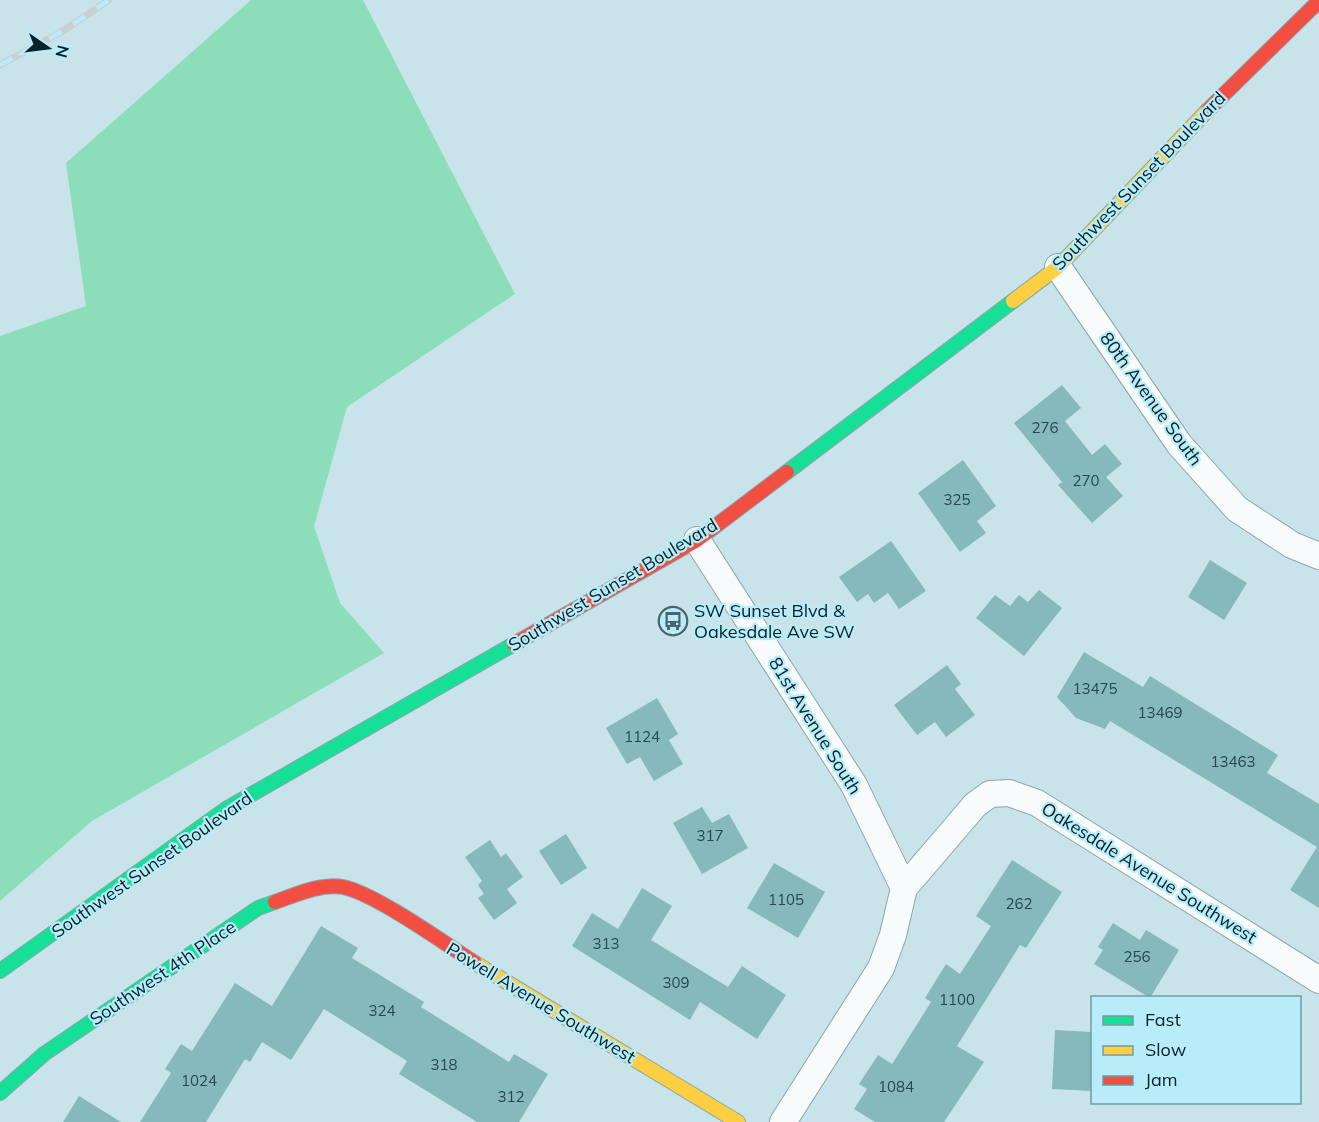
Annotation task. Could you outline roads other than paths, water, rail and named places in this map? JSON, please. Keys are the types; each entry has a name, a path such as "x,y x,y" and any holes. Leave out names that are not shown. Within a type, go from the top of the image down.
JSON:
{"main road":[{"name":"Southwest Sunset Boulevard","path":"0,971 226,809 697,540 1058,267 1256,61 1319,1"},
{"name":"Southwest Sunset Boulevard","path":"1256,61 1291,9"},
{"name":"Southwest 4th Place","path":"0,1093 45,1054 258,909 308,890 342,887"},
{"name":"Powell Avenue Southwest","path":"342,887 384,907 738,1122"}],"street":[{"name":"80th Avenue South","path":"1058,267 1179,444 1237,509 1292,545 1319,556"},
{"name":"81st Avenue South","path":"697,540 854,785 904,888"},
{"name":"Oakesdale Avenue Southwest","path":"904,888 975,805 990,794 1009,793 1037,802 1319,980"},
{"path":"783,1122 881,968 893,935 904,888"}],"railway":[{"path":"0,65 63,31 109,0"}],"place":[{"name":"SW Sunset Blvd & Oakesdale Ave SW","path":"673,621"}]}
